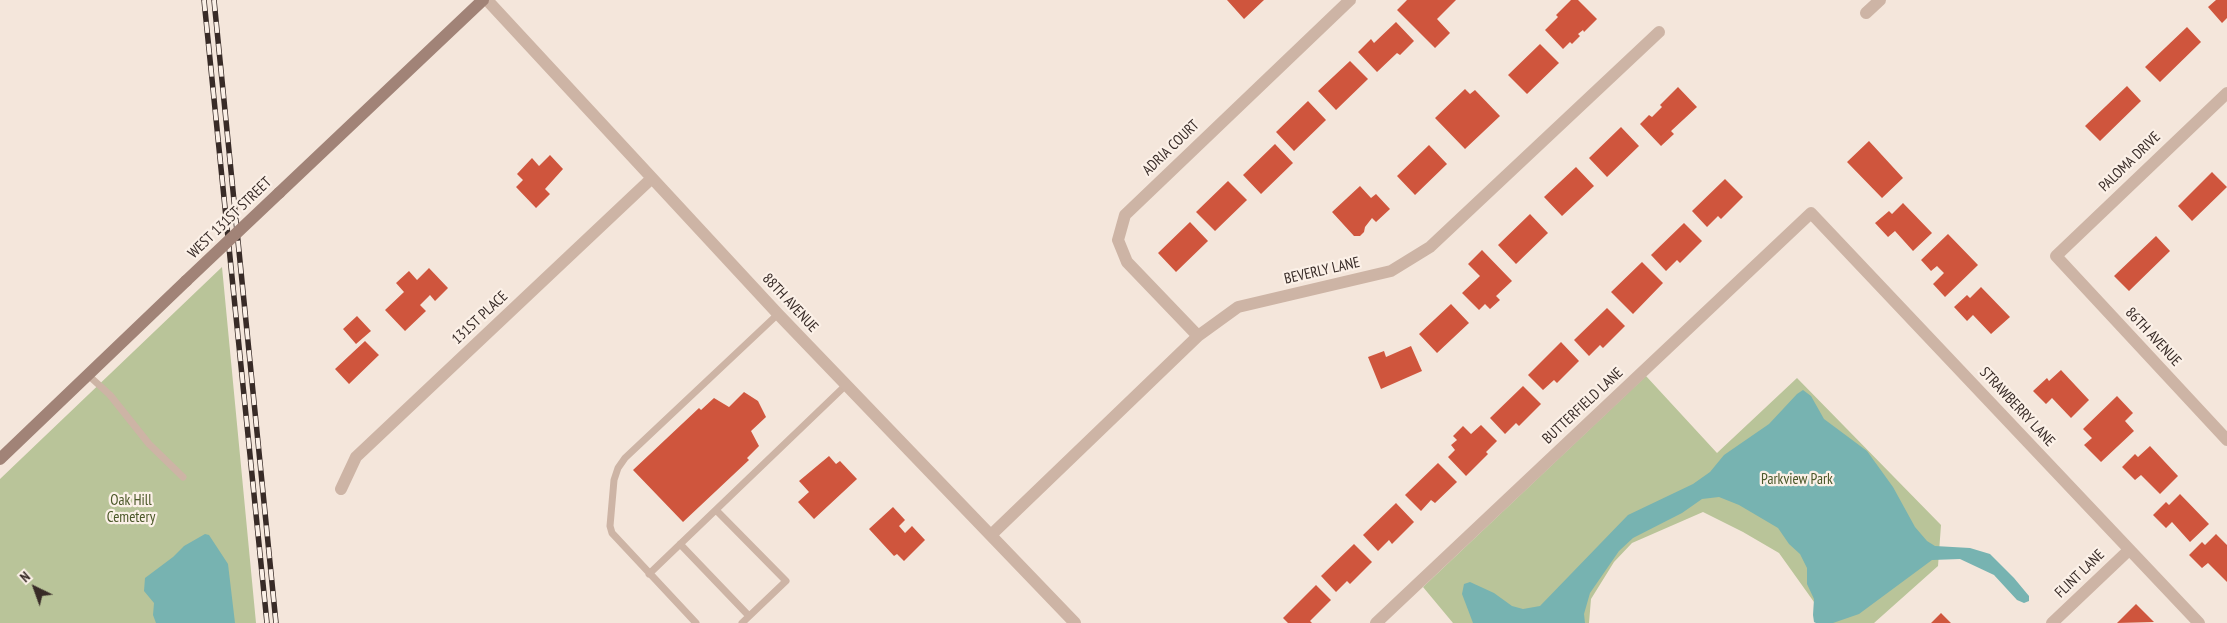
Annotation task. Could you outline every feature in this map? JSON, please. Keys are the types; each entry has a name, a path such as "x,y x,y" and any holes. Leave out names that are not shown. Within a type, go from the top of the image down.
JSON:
{"street":[{"name":"WEST 131ST STREET","path":"0,459 483,0"},
{"name":"88TH AVENUE","path":"487,0 778,314 1075,623"},
{"name":"ADRIA COURT","path":"1198,336 1127,262 1118,240 1125,215 1350,0"},
{"path":"1866,13 1880,0"},
{"name":"BEVERLY LANE","path":"991,534 1198,336 1238,307 1391,271 1430,247 1658,32"},
{"name":"PALOMA DRIVE","path":"2056,256 2227,93"},
{"name":"131ST PLACE","path":"341,489 356,457 652,178"},
{"name":"STRAWBERRY LANE","path":"1811,213 2199,623"},
{"name":"BUTTERFIELD LANE","path":"1376,623 1811,213"},
{"name":"86TH AVENUE","path":"2056,256 2227,440"},
{"name":"FLINT LANE","path":"2052,623 2129,550"}],"lane":[{"path":"696,623 612,533 610,526 618,468 625,458 778,314"},
{"path":"88,375 110,395 149,444 183,477"},
{"path":"649,574 846,385"},
{"path":"716,510 786,581 742,623"},
{"path":"680,544 749,616"}],"green space":[{"name":"Oak Hill Cemetery","path":"222,267 256,623 0,623 0,479"},
{"name":"Parkview Park","path":"1646,376 1717,453 1797,378 1941,525 1938,566 1874,623 1829,623 1779,553 1703,512 1632,543 1614,562 1591,599 1589,623 1453,623 1423,587"}],"water":[{"path":"1803,390 1811,396 1824,419 1867,451 1893,487 1915,527 1927,541 1935,546 1970,548 1990,554 2029,596 2029,601 2024,603 2017,600 1994,575 1960,559 1932,560 1859,614 1833,623 1816,623 1814,622 1813,615 1814,599 1807,584 1807,568 1800,554 1789,544 1778,528 1739,505 1719,497 1702,499 1682,513 1633,538 1619,551 1590,593 1584,614 1585,623 1473,623 1462,594 1464,584 1470,582 1494,593 1512,606 1523,609 1540,606 1628,515 1693,484 1710,472 1724,455 1769,424"},
{"path":"205,534 209,535 228,564 235,623 156,623 153,615 154,603 144,591 145,578 173,557 184,546"}],"building":[{"path":"1227,0 1264,0 1244,19"},
{"path":"1407,0 1456,0 1437,19 1450,33 1435,48 1397,10"},
{"path":"1571,0 1578,0 1597,19 1584,32 1583,30 1578,34 1580,36 1572,44 1570,42 1563,49 1545,30 1558,17 1556,15"},
{"path":"2216,0 2227,0 2227,18 2222,23 2208,7"},
{"path":"1396,22 1414,41 1400,55 1397,53 1377,72 1358,52 1371,39 1374,43"},
{"path":"2187,27 2201,42 2160,82 2145,67"},
{"path":"1540,44 1559,63 1527,94 1508,75"},
{"path":"1350,61 1368,79 1336,110 1318,91"},
{"path":"2127,86 2141,101 2100,141 2085,126"},
{"path":"1678,87 1697,107 1671,131 1674,134 1661,146 1640,124 1649,115 1652,117 1662,107 1660,105"},
{"path":"1465,89 1470,94 1475,90 1500,116 1465,149 1435,118"},
{"path":"1308,101 1326,120 1294,151 1276,132"},
{"path":"1621,127 1639,146 1607,177 1589,158"},
{"path":"1869,141 1903,178 1882,198 1847,162"},
{"path":"1275,144 1293,163 1261,194 1243,175"},
{"path":"1429,145 1447,164 1415,195 1397,176"},
{"path":"550,155 563,169 545,189 550,194 536,208 516,187 523,180 517,174 532,158 539,166"},
{"path":"1576,167 1594,186 1562,216 1544,197"},
{"path":"2212,172 2227,187 2192,221 2178,206"},
{"path":"1725,179 1743,197 1721,219 1718,216 1707,227 1692,211"},
{"path":"1228,181 1247,200 1215,231 1196,212"},
{"path":"1360,186 1371,198 1376,194 1390,209 1376,222 1372,218 1360,236 1354,236 1332,212"},
{"path":"1903,203 1932,233 1913,251 1895,231 1888,237 1875,223 1889,211 1892,214"},
{"path":"1530,214 1548,233 1516,264 1498,245"},
{"path":"1190,222 1208,241 1176,272 1158,253"},
{"path":"1684,223 1702,241 1680,263 1677,260 1666,271 1651,255"},
{"path":"1948,234 1978,265 1945,297 1933,284 1944,273 1937,266 1931,271 1921,260"},
{"path":"2156,236 2170,251 2129,291 2114,276"},
{"path":"1482,250 1512,281 1496,296 1500,300 1490,309 1485,304 1479,310 1462,293 1480,276 1468,264"},
{"path":"1642,262 1663,283 1633,314 1611,292"},
{"path":"429,268 448,288 435,301 430,295 420,305 426,311 405,331 385,310 404,292 396,283 409,271 417,280"},
{"path":"1981,287 2010,317 1991,334 1973,315 1967,321 1954,307 1967,295 1970,298"},
{"path":"1451,304 1469,323 1437,353 1419,334"},
{"path":"1607,308 1625,326 1603,348 1600,345 1589,356 1574,340"},
{"path":"357,316 371,331 356,344 343,329"},
{"path":"365,341 379,355 349,384 335,369"},
{"path":"1561,342 1579,361 1557,383 1554,380 1543,390 1528,375"},
{"path":"1411,346 1422,371 1381,389 1368,357 1384,351 1386,357"},
{"path":"2061,370 2089,400 2071,418 2052,398 2046,404 2033,391 2047,378 2049,381"},
{"path":"1523,386 1541,404 1519,426 1516,423 1505,434 1490,418"},
{"path":"744,392 758,401 766,417 751,431 759,446 747,458 749,460 683,522 633,470 699,408 701,410 714,398 729,407"},
{"path":"2117,396 2133,413 2125,421 2134,431 2101,462 2084,445 2092,438 2083,429"},
{"path":"1481,425 1497,441 1486,452 1488,454 1466,476 1448,457 1455,450 1451,445 1457,440 1453,436 1463,426 1471,434"},
{"path":"2150,446 2178,476 2160,494 2141,475 2135,480 2122,467 2135,454 2138,457"},
{"path":"829,456 836,464 840,461 857,479 814,519 798,502 809,492 799,481"},
{"path":"1438,463 1457,482 1435,503 1431,500 1421,511 1405,495"},
{"path":"2180,494 2209,524 2190,542 2172,522 2166,528 2153,515 2166,502 2169,505"},
{"path":"1396,503 1414,522 1392,544 1389,540 1378,551 1363,535"},
{"path":"893,507 905,520 899,526 905,533 912,526 925,540 904,561 897,554 894,556 869,529"},
{"path":"2216,534 2227,545 2227,582 2208,563 2202,568 2189,555 2202,542 2205,545"},
{"path":"1354,544 1372,562 1350,584 1347,581 1336,592 1321,576"},
{"path":"1316,585 1331,600 1310,621 1312,623 1288,623 1283,618"},
{"path":"2136,604 2154,622 2117,623"},
{"path":"1941,613 1951,623 1931,623"}],"railway":[{"path":"204,0 267,623"},
{"path":"214,0 276,623"}]}
